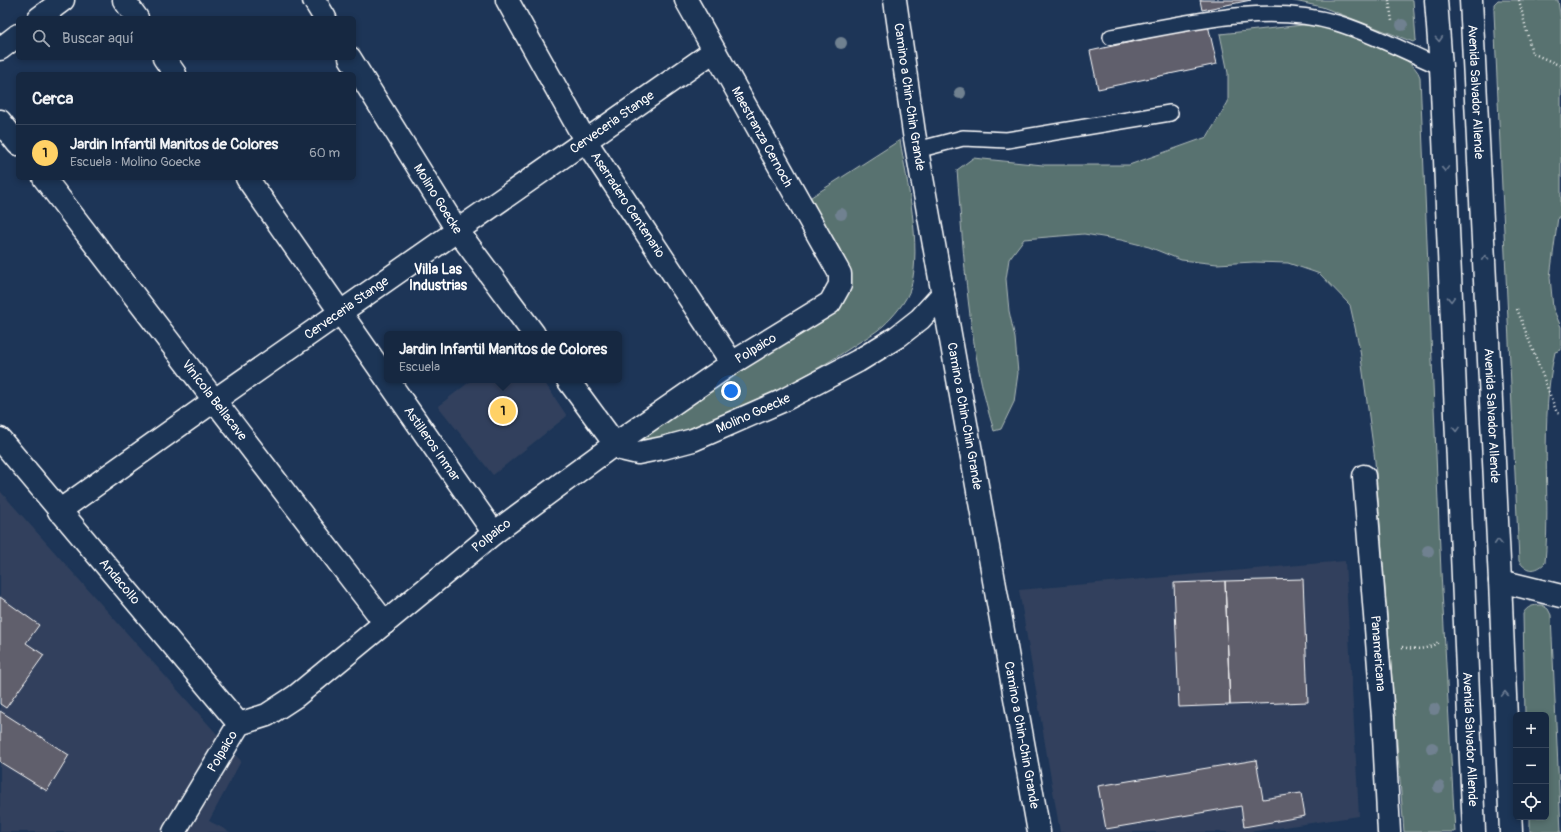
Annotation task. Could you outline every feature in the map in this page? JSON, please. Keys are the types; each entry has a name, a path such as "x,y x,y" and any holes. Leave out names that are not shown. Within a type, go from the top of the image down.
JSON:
{"main road":[{"path":"42,16 62,0"},
{"path":"124,0 136,16"},
{"path":"314,0 324,16"},
{"name":"Aserradero Centenario","path":"507,0 585,140 732,363"},
{"name":"Maestranza Cernoch","path":"686,0 840,274"},
{"name":"Camino a Chin-Chin Grande","path":"895,0 918,150 1039,832"},
{"name":"Avenida Salvador Allende","path":"1436,0 1441,67 1474,832"},
{"name":"Avenida Salvador Allende","path":"1471,0 1511,832"},
{"path":"0,49 16,37"},
{"name":"Cerveceria Stange","path":"60,511 214,400 714,51"},
{"path":"165,60 174,72"},
{"name":"Molino Goecke","path":"351,60 457,230 532,331"},
{"path":"0,121 16,141"},
{"name":"Vinícola Bellacave","path":"46,180 385,623"},
{"name":"Astilleros Inmar","path":"248,180 384,376"},
{"name":"Polpaico","path":"174,832 240,724 267,715 296,696 494,533 615,444 732,363 830,303 840,285 840,274"},
{"name":"Molino Goecke","path":"615,444 621,449 638,453 663,448 693,440 782,401 897,337 920,319 943,294"},
{"name":"Astilleros Inmar","path":"389,383 494,533"},
{"path":"570,383 615,444"},
{"name":"Andacollo","path":"0,439 240,724"},
{"name":"Panamericana","path":"1364,476 1383,717 1389,832"},
{"path":"1500,581 1561,596"}],"lane":[{"path":"1111,37 1221,17 1293,16 1336,23 1399,47 1441,67"},
{"path":"918,150 963,138 1007,140 1170,113"}],"path":[{"path":"1519,0 1532,53 1561,66"},
{"path":"1517,309 1556,413 1561,414"},
{"path":"1377,644 1392,644 1420,649 1433,647 1441,640"}],"shaded area":[{"path":"468,383 545,383 567,416 493,475 438,406"},
{"path":"0,491 241,761 209,821 230,832 0,832"},
{"path":"1345,561 1359,816 1249,832 1060,832 1019,590"}],"green space":[{"path":"1290,0 1413,0 1416,40 1413,42 1322,7"},
{"path":"1498,0 1558,0 1561,21 1561,217 1558,217 1550,277 1553,308 1561,327 1561,350 1555,352 1550,378 1548,404 1546,431 1547,510 1545,563 1538,568 1531,570 1522,565 1519,561 1494,12 1494,4"},
{"path":"1303,25 1316,25 1335,29 1378,44 1405,59 1415,68 1420,77 1441,572 1455,832 1404,832 1375,461 1360,350 1350,305 1320,274 1288,263 1254,262 1217,264 1181,260 1149,247 1121,240 1084,234 1024,239 1009,259 1006,279 1009,311 1015,338 1018,373 1014,402 1001,429 994,431 978,367 968,302 957,170 973,158 1043,165 1129,165 1207,137 1228,102 1228,73 1220,34"},
{"path":"900,140 912,214 915,252 911,287 903,303 895,313 877,331 830,361 788,385 720,420 676,436 642,441 639,435 849,279 846,262 808,199"},
{"path":"1536,605 1542,605 1548,609 1551,615 1561,832 1530,832 1530,820 1549,820 1549,712 1525,712 1523,614 1526,609"}],"building":[{"path":"1200,0 1251,0 1202,10"},
{"path":"1208,25 1217,64 1098,89 1090,51"},
{"path":"1303,579 1308,702 1230,705 1225,581"},
{"path":"1225,581 1230,705 1179,707 1174,583"},
{"path":"0,597 39,625 26,643 44,655 6,708 0,704"},
{"path":"0,711 69,755 47,791 0,762"},
{"path":"1256,760 1263,799 1301,793 1305,816 1244,827 1241,806 1106,829 1098,786"}],"place":[{"name":"Jardin Infantil Manitos de Colores","path":"503,411"}],"district":[{"name":"Villa Las Industrias","path":"438,278"}]}
